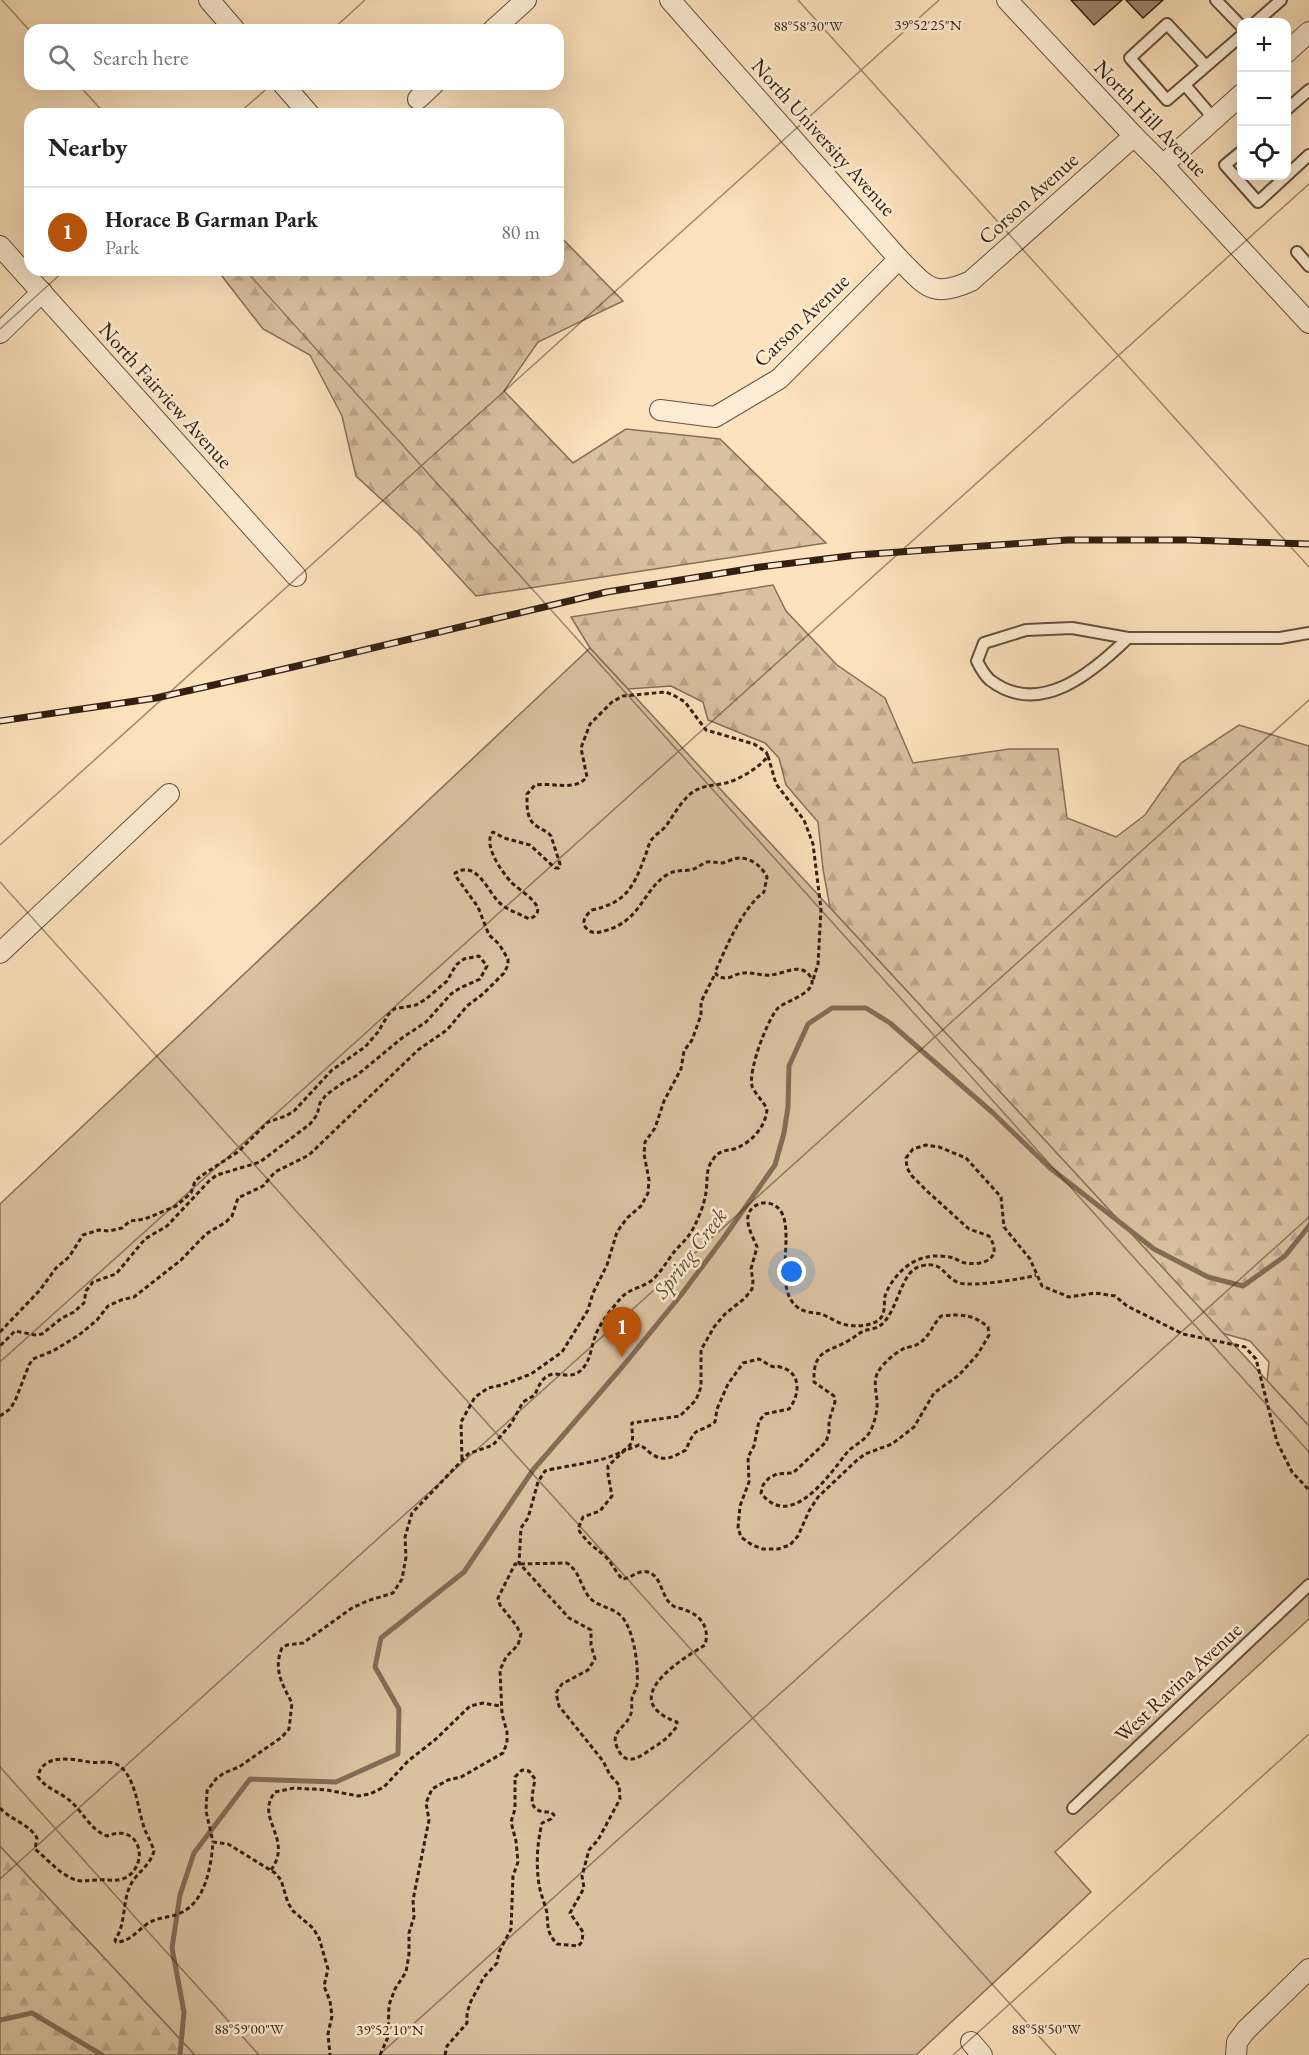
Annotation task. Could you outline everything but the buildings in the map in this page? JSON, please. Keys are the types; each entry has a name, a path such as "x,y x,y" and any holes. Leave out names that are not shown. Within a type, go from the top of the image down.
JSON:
{"street":[{"path":"209,0 230,24"},
{"path":"500,24 526,0"},
{"name":"North University Avenue","path":"670,0 899,259 928,287 951,290"},
{"name":"North Hill Avenue","path":"1007,0 1309,323"},
{"path":"1291,49 1309,32"},
{"path":"288,90 304,108"},
{"path":"418,99 428,90"},
{"path":"1163,165 1237,98"},
{"name":"Corson Avenue","path":"951,290 971,282 1134,136"},
{"name":"North Fairview Avenue","path":"0,246 24,272"},
{"name":"Carson Avenue","path":"660,410 715,417 779,379 899,259"},
{"name":"North Fairview Avenue","path":"27,276 296,576"},
{"path":"0,333 42,292"},
{"path":"0,953 169,794"},
{"path":"1236,2055 1237,2042 1246,2030 1309,1969"}],"lane":[{"path":"1216,0 1237,22"},
{"path":"1261,18 1281,0"},
{"path":"1205,65 1167,24 1130,58 1167,100 1237,39"},
{"path":"1185,86 1214,118"},
{"path":"1291,102 1309,90"},
{"path":"1237,155 1225,165 1237,178"},
{"path":"1291,172 1309,155"},
{"path":"1238,180 1258,202 1282,180"},
{"path":"1297,252 1309,266"},
{"path":"1128,638 1071,685 1043,693 1016,694 988,679 976,661 984,643 1026,630 1072,628 1128,638 1280,638 1309,633"},
{"name":"West Ravina Avenue","path":"1073,1808 1309,1585"}],"path":[{"path":"0,1416 10,1409 15,1401 33,1359 53,1351 79,1335 97,1320 108,1306 134,1297 181,1260 196,1242 232,1216 238,1198 263,1186 275,1172 309,1155 412,1056 447,1030 467,1006 504,973 508,959 489,935 478,907 455,873 463,870 475,872 495,899 504,906 529,919 535,916 537,910 535,902 510,881 493,854 488,839 490,833 493,832 504,838 524,842 555,868 559,868 560,864 551,836 531,822 528,817 527,794 535,784 576,786 587,777 580,748 590,724 600,712 623,696 666,693 685,702 706,730 754,744 766,752 776,784 804,820 813,844 821,909 818,964 809,988 801,996 778,1008 759,1043 751,1077 753,1087 767,1109 764,1125 744,1144 716,1155 710,1163 704,1202 689,1235 653,1280 627,1292 621,1298 598,1330 588,1362 579,1373 544,1376 535,1395 523,1402 511,1424 493,1445 468,1454 418,1505 409,1519 405,1537 406,1557 402,1579 393,1593 352,1608 303,1643 286,1645 282,1648 278,1662 279,1676 292,1703 289,1729 282,1737 239,1767 216,1779 207,1791 208,1825 213,1842 210,1865 200,1896 195,1903 177,1915 147,1924 126,1940 120,1942 115,1940 124,1917 130,1886 152,1858 154,1851 132,1783 122,1768 115,1763 74,1758 57,1759 43,1767 38,1778 45,1786 70,1800 95,1830 107,1836 119,1832 124,1833 136,1841 139,1846 137,1863 127,1878 80,1882 70,1878 35,1848 37,1838 28,1827 8,1816 0,1808"},
{"path":"462,1459 461,1422 474,1397 488,1388 531,1374 562,1352 588,1310 593,1293 607,1265 617,1232 627,1218 641,1206 648,1193 645,1142 655,1128 664,1101 681,1069 684,1051 692,1040 701,1015 701,1002 716,974 723,953 747,909 755,898 764,892 767,877 763,869 750,861 736,858 721,863 708,861 691,870 679,870 669,874 659,882 621,926 593,933 584,925 584,919 592,910 608,906 629,892 643,864 652,838 665,827 689,795 701,787 728,782 740,777 768,756"},
{"path":"0,1332 40,1290 56,1268 69,1257 83,1235 99,1230 109,1231 122,1228 130,1221 145,1219 176,1206 190,1193 195,1181 232,1155 268,1122 286,1116 294,1110 332,1070 365,1047 394,1010 416,1005 426,999 447,981 456,965 464,959 479,956 484,960 487,966 480,979 451,994 426,1022 402,1038 357,1076 326,1095 310,1124 260,1162 210,1180 167,1226 145,1239 116,1274 93,1282 86,1291 84,1303 74,1312 62,1318 42,1334 15,1331 0,1346"},
{"path":"716,974 727,978 742,973 770,976 796,969 808,973 812,983"},
{"path":"445,2055 447,2046 467,2023 471,2001 484,1977 497,1963 499,1952 511,1929 513,1876 518,1862 511,1822 515,1809 515,1777 522,1770 529,1771 535,1779 532,1803 535,1809 554,1815 542,1823 537,1849 539,1887 547,1914 546,1927 550,1937 557,1944 578,1946 582,1942 583,1932 570,1913 584,1888 582,1876 589,1850 598,1840 620,1799 619,1785 559,1706 556,1694 562,1684 588,1670 595,1659 591,1645 591,1630 568,1618 519,1563 521,1528 528,1518 538,1482 545,1471 586,1464 621,1451 630,1445 633,1437 632,1423 680,1416 696,1400 701,1387 702,1350 706,1339 725,1314 745,1298 752,1289 751,1269 757,1247 749,1230 747,1219 752,1208 760,1203 768,1203 777,1208 783,1216 786,1228 784,1258 786,1287 791,1300 798,1308 820,1314 845,1325 867,1325 878,1321 883,1315 886,1295 891,1285 913,1260 929,1256 944,1256 965,1264 988,1261 993,1257 994,1250 989,1236 969,1229 928,1192 912,1176 907,1168 906,1158 913,1149 926,1145 939,1147 966,1158 974,1170 1001,1197 1004,1227 1030,1259 1042,1286 1069,1297 1095,1293 1115,1296 1127,1305 1183,1334 1245,1347 1256,1359 1277,1443 1292,1472 1309,1490"},
{"path":"380,2055 388,2037 389,2006 395,1989 406,1972 409,1933 414,1917 413,1900 429,1820 426,1803 432,1789 447,1780 461,1777 502,1753 507,1743 501,1706 500,1670 506,1657 518,1645 521,1634 516,1624 500,1605 498,1598 515,1564 567,1563 578,1573 590,1598 622,1616 627,1624 635,1654 637,1686 629,1719 617,1731 615,1739 620,1753 632,1759 639,1758 671,1736 677,1726 676,1722 662,1716 654,1708 650,1698 652,1689 681,1660 705,1645 706,1629 694,1613 672,1606 654,1576 647,1571 637,1572 628,1579 622,1579 613,1570 607,1557 593,1549 578,1529 583,1516 600,1511 612,1496 608,1466 616,1457 633,1446 639,1445 661,1458 669,1459 687,1449 690,1437 696,1431 715,1422 717,1409 728,1384 743,1363 759,1359 772,1367 780,1366 789,1371 798,1385 795,1402 789,1409 765,1414 759,1421 754,1445 748,1457 749,1482 740,1506 738,1528 741,1537 763,1549 778,1549 790,1545 798,1536 818,1497 856,1461 892,1444 914,1427 934,1393 959,1375 978,1354 989,1335 988,1327 978,1319 967,1315 942,1316 918,1344 898,1352 876,1376 877,1408 872,1428 866,1437 846,1452 838,1466 803,1501 794,1506 785,1507 761,1494 763,1485 777,1474 793,1473 826,1442 835,1402 834,1396 814,1382 814,1372 823,1353 832,1347 850,1341 861,1332 880,1326 895,1307 905,1279 913,1269 919,1266 938,1266 951,1279 968,1285 1025,1279 1036,1275"},
{"path":"270,1869 279,1855 278,1840 268,1812 271,1797 275,1792 294,1788 327,1790 358,1796 370,1794 384,1787 401,1767 436,1739 471,1706 483,1703 501,1706"},
{"path":"213,1842 228,1844 270,1869 282,1880 288,1903 293,1911 313,1928 319,1938 328,1969 324,1986 330,2001 332,2016 328,2034 330,2055"}],"green space":[{"path":"564,240 623,301 538,342 504,391 573,463 626,429 720,439 826,543 476,596 418,533 356,476 342,416 310,355 263,329 222,276 564,276"},
{"path":"773,585 786,611 837,665 885,698 913,763 1009,749 1058,749 1067,818 1116,837 1145,815 1181,763 1239,725 1309,746 1309,1426 1267,1381 1269,1362 1250,1341 1222,1333 830,908 818,822 786,785 779,758 765,743 708,720 703,702 671,686 628,689 590,648 571,617"},
{"path":"590,648 1309,1426 1309,1619 1055,1852 1091,1892 916,2055 195,2055 0,1846 0,1204"},
{"path":"0,1846 195,2055 0,2055"}],"waterway":[{"name":"Spring Creek","path":"180,2055 184,2012 172,1948 180,1895 194,1853 250,1779 336,1782 398,1754 399,1709 375,1667 381,1638 464,1572 533,1470 681,1295 775,1165 788,1107 789,1066 808,1024 832,1008 866,1008 890,1023 993,1113 1050,1168 1154,1249 1208,1277 1243,1286 1285,1256 1309,1226"},
{"name":"Spring Creek","path":"0,2020 32,2013 102,2055"}],"railway":[{"path":"0,721 156,698 607,592 760,567 857,555 1068,540 1189,540 1309,544"}],"place":[{"name":"Horace B Garman Park","path":"622,1357"}]}
